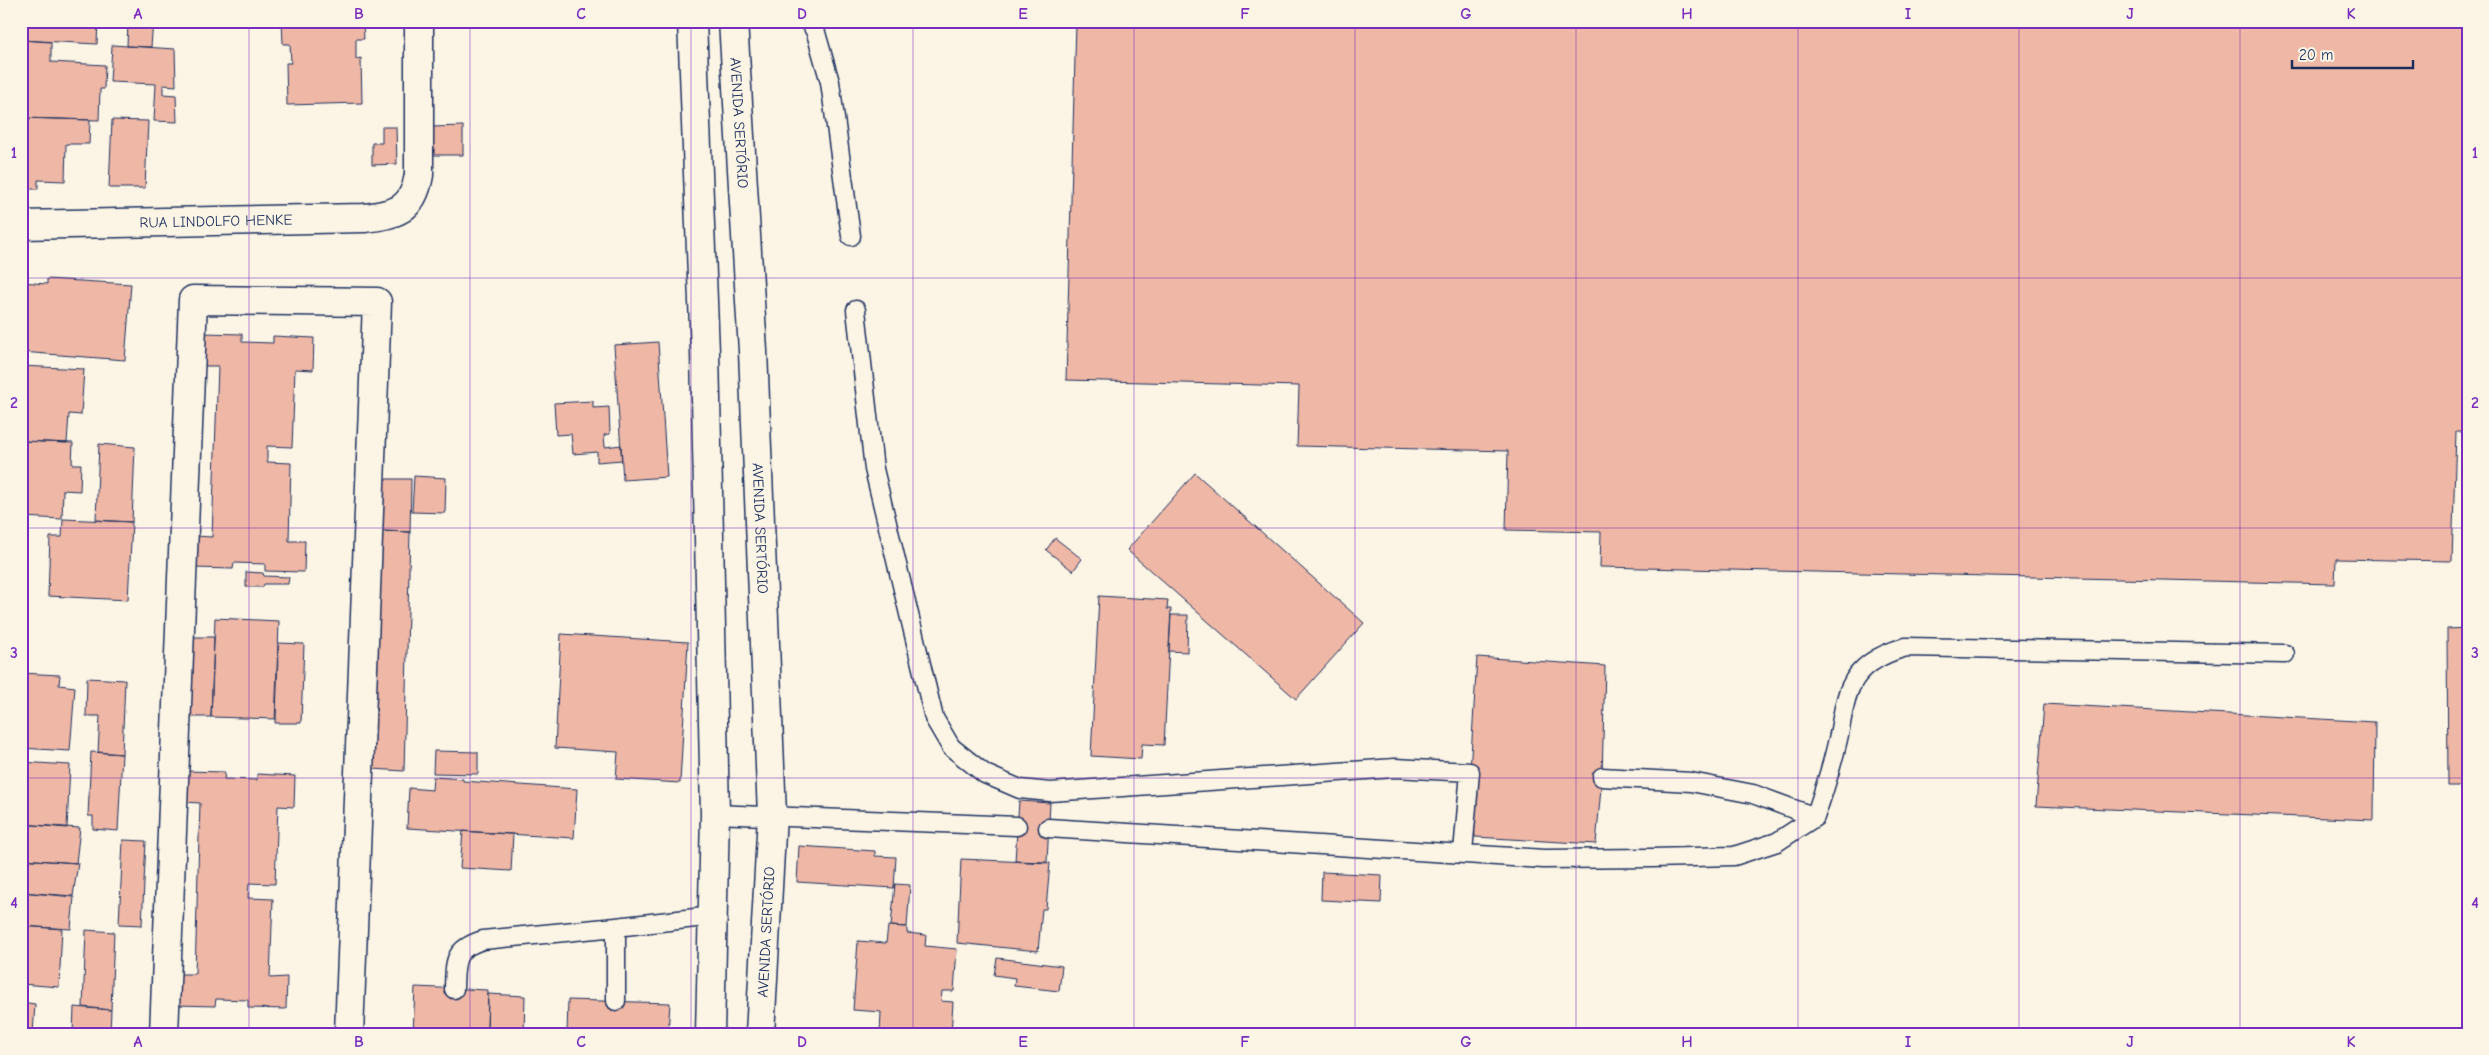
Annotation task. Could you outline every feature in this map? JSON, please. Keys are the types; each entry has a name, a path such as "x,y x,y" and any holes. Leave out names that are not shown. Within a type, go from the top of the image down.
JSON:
{"street":[{"name":"RUA LINDOLFO HENKE","path":"21,225 364,218 389,215 408,205 416,191 419,175 418,21"},
{"path":"692,21 704,352 715,814 710,1034"},
{"name":"AVENIDA SERTÓRIO","path":"732,21 753,361 772,815 760,1034"},
{"path":"164,1034 194,300 377,302 349,1034"}],"lane":[{"path":"810,21 816,33 830,82 851,236"},
{"path":"856,310 874,469 934,718 951,748 985,774 1020,789 1050,792 1395,768 1470,772 1463,852"},
{"path":"1048,828 1463,852 1544,859 1734,856 1777,842 1815,817 1832,764 1850,686 1860,672 1875,659 1890,651 1906,647 2285,654"},
{"path":"1602,777 1700,784 1752,794 1815,817"},
{"path":"715,814 1017,826"},
{"path":"454,988 455,963 458,954 470,944 483,940 713,916"},
{"path":"616,927 616,1001"}],"building":[{"path":"21,21 98,21 97,44 21,40"},
{"path":"128,21 153,21 151,47 127,46"},
{"path":"282,21 363,21 364,39 356,39 356,59 361,58 362,103 287,105 286,63 291,63 290,44 283,44"},
{"path":"1076,21 2468,21 2468,432 2456,432 2452,561 2336,559 2335,584 1600,567 1601,532 1506,530 1508,451 1297,446 1299,386 1066,380"},
{"path":"21,40 51,42 51,62 105,65 104,89 100,89 99,120 21,118"},
{"path":"112,45 175,49 176,86 163,85 163,94 176,95 177,122 154,121 156,84 110,82"},
{"path":"21,118 90,120 89,144 66,144 65,181 38,180 38,189 21,189"},
{"path":"112,120 148,121 145,188 109,188"},
{"path":"463,126 463,155 433,155 432,127"},
{"path":"382,127 396,127 397,164 372,165 372,143 382,143"},
{"path":"47,279 131,284 125,360 21,352 21,282 47,284"},
{"path":"203,333 242,334 242,342 273,343 273,336 314,338 313,370 295,369 292,447 267,446 267,462 291,463 289,541 305,541 304,572 265,571 265,564 234,563 233,569 193,568 195,536 212,537 218,366 202,366"},
{"path":"658,342 667,477 623,480 614,345"},
{"path":"21,366 84,369 81,415 69,414 67,443 21,441"},
{"path":"593,401 593,408 609,407 610,434 604,435 605,447 621,445 622,460 597,462 597,452 573,454 571,434 556,435 554,403"},
{"path":"21,441 73,443 72,464 81,464 80,491 63,490 62,519 21,517"},
{"path":"99,444 135,447 132,522 96,520"},
{"path":"1195,473 1364,623 1296,699 1127,550"},
{"path":"414,476 446,478 445,513 412,512"},
{"path":"382,479 411,479 410,532 381,531"},
{"path":"63,519 132,522 128,600 48,596 50,537 62,537"},
{"path":"381,531 410,532 404,771 372,769"},
{"path":"1055,538 1082,559 1073,571 1046,550"},
{"path":"246,572 263,573 264,576 289,577 288,584 264,584 263,587 246,587"},
{"path":"1099,596 1168,600 1167,609 1171,609 1164,745 1142,744 1141,759 1091,756"},
{"path":"1171,615 1188,615 1187,652 1169,651"},
{"path":"215,618 279,621 276,719 211,717"},
{"path":"2468,628 2468,786 2448,786 2447,629"},
{"path":"561,634 688,642 680,783 616,779 618,752 555,748"},
{"path":"188,637 214,637 211,717 185,717"},
{"path":"278,643 304,644 301,723 275,723"},
{"path":"1477,657 1605,666 1602,777 1596,844 1475,837 1470,772"},
{"path":"21,673 60,675 59,685 75,687 70,751 21,748"},
{"path":"87,678 125,680 122,754 98,752 100,716 86,716"},
{"path":"2044,704 2375,722 2374,820 2036,806"},
{"path":"434,751 478,752 478,774 433,773"},
{"path":"91,752 122,754 118,831 93,829 93,816 88,816"},
{"path":"21,762 70,765 67,828 21,824"},
{"path":"185,771 225,772 224,779 257,780 257,774 295,776 294,807 278,806 275,884 249,883 248,898 273,899 270,978 287,977 286,1009 248,1008 248,1000 216,999 215,1006 176,1005 176,974 195,974 200,803 183,802"},
{"path":"433,777 577,789 574,838 407,828 409,788 432,790"},
{"path":"1019,801 1050,803 1047,862 1015,861"},
{"path":"21,824 80,828 76,863 21,859"},
{"path":"463,831 513,834 511,871 460,868"},
{"path":"123,840 146,841 142,925 119,924"},
{"path":"799,846 875,851 875,856 896,857 894,888 797,882"},
{"path":"21,859 78,863 73,896 21,892"},
{"path":"961,859 1050,863 1046,909 1042,909 1038,951 957,943"},
{"path":"1322,872 1382,875 1381,903 1321,900"},
{"path":"895,884 910,885 907,927 891,926"},
{"path":"21,892 74,897 71,929 21,926"},
{"path":"21,926 62,929 59,987 21,984"},
{"path":"888,926 907,927 907,933 926,935 925,946 957,949 954,991 942,991 941,1001 953,1002 951,1034 880,1034 881,1012 853,1010 858,941 886,943"},
{"path":"86,930 114,932 111,1010 83,1007"},
{"path":"997,958 1062,966 1059,991 1014,986 1015,978 994,975"},
{"path":"415,987 488,990 487,1034 413,1034"},
{"path":"488,994 525,996 524,1034 487,1034"},
{"path":"568,1000 670,1003 668,1034 567,1034"},
{"path":"21,1002 35,1004 33,1034 21,1034"},
{"path":"74,1007 111,1010 110,1034 73,1034"}]}
